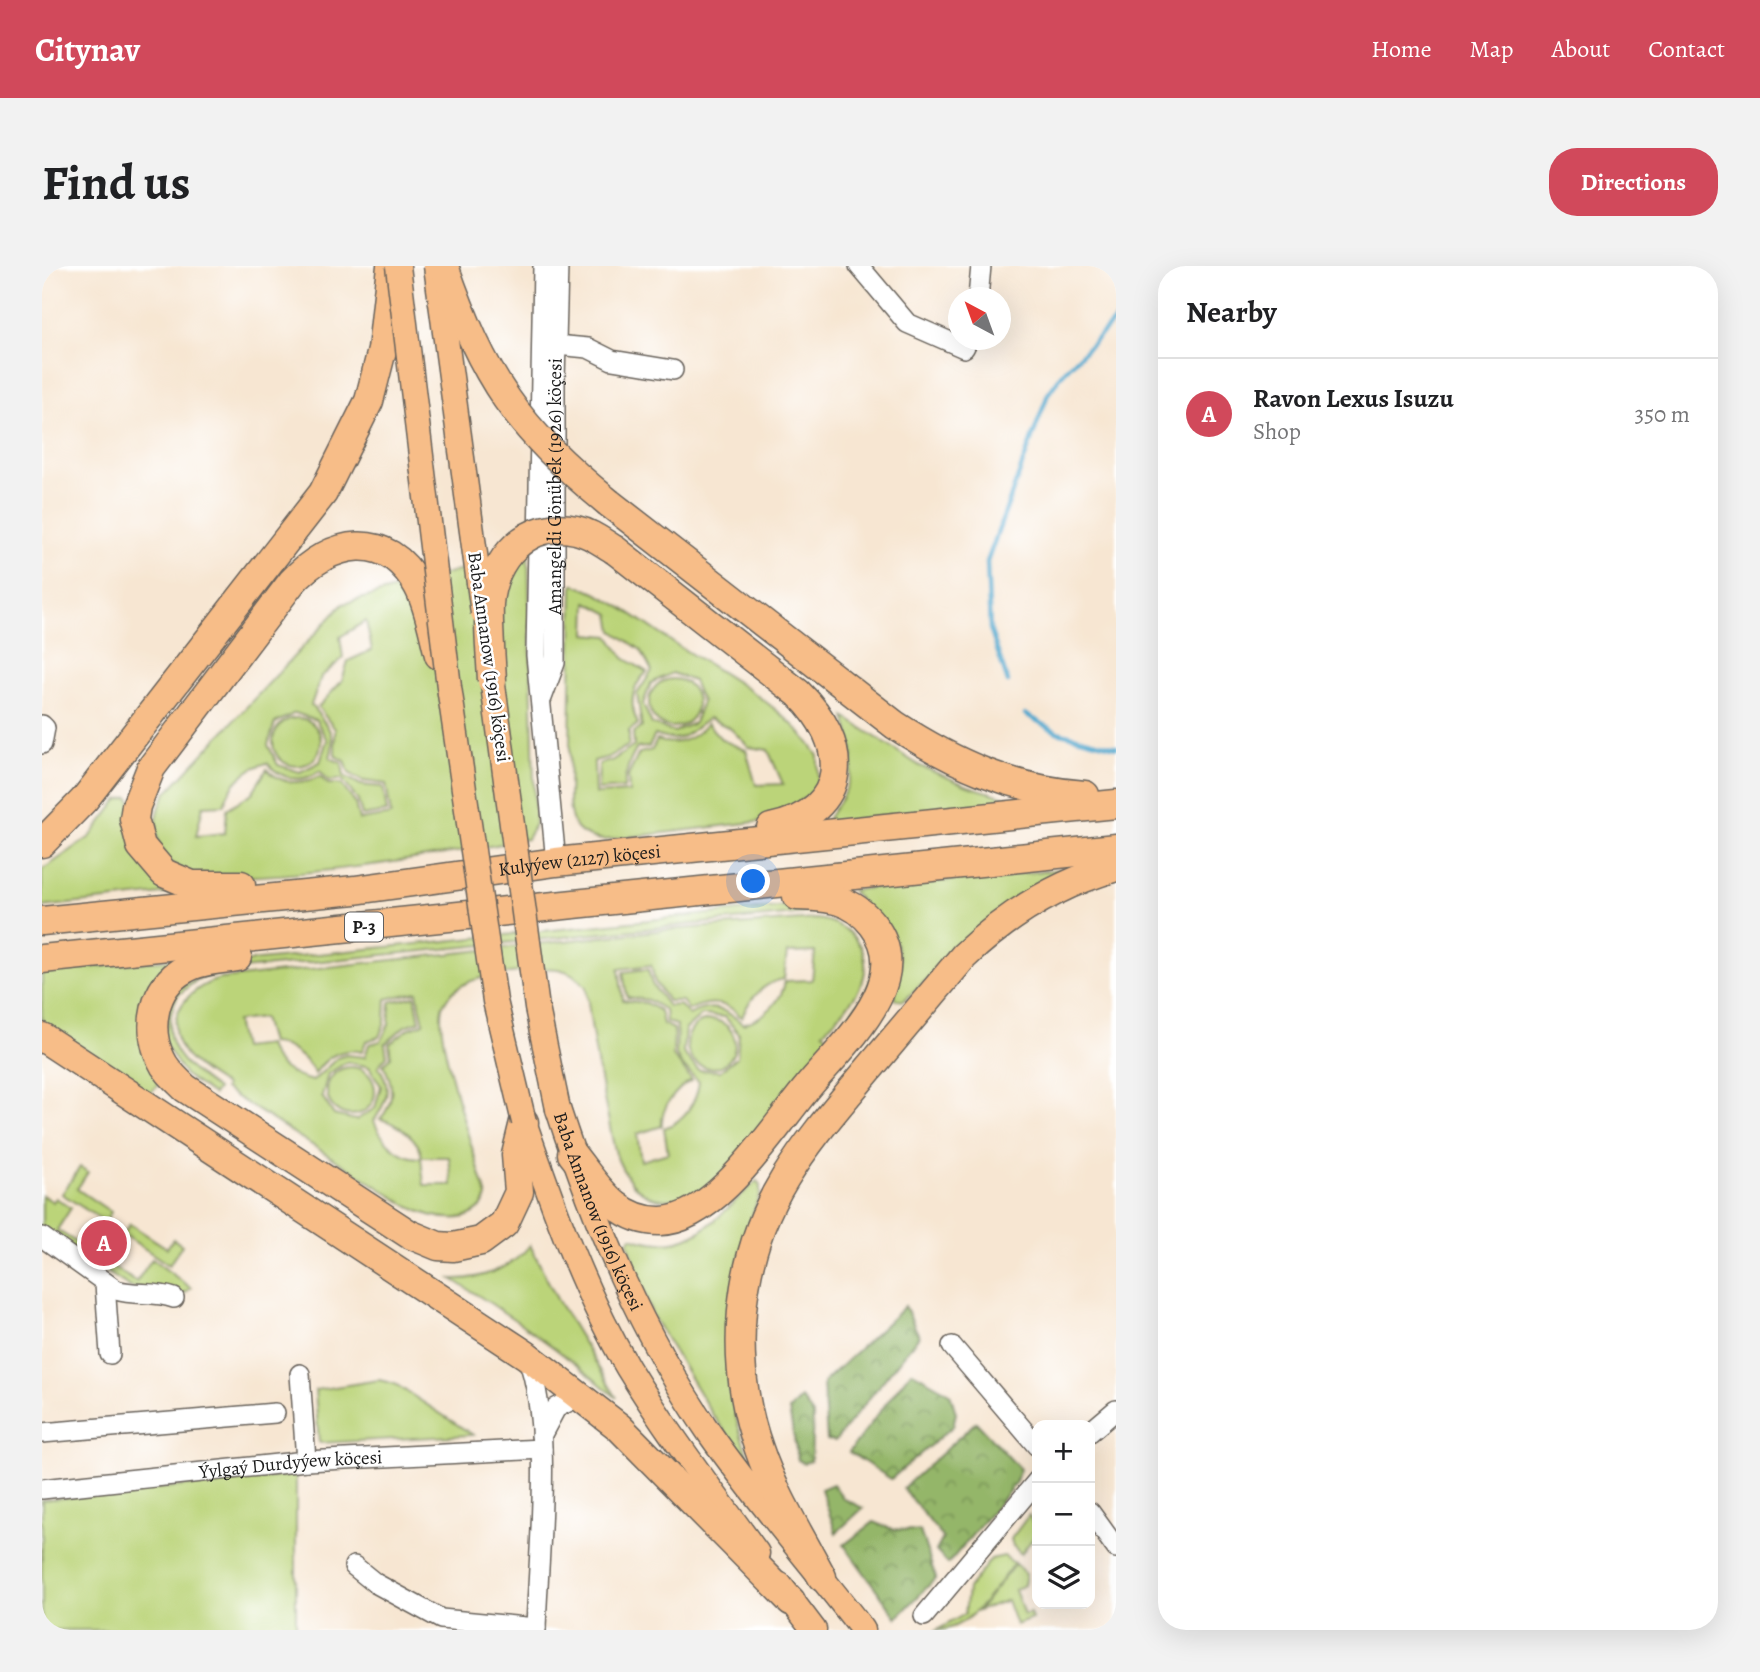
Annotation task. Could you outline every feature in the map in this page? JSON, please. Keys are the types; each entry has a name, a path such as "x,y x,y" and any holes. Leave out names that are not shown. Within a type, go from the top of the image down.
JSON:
{"highway":[{"path":"42,843 84,800 303,521 338,465 369,401 382,350 391,266"},
{"path":"444,266 476,351 512,411 566,468 609,503 895,725 930,748 963,765 1035,789 1086,795 1116,792"},
{"path":"492,681 489,604 496,573 510,550 537,533 563,528 590,535 615,550 797,693 824,724 836,755 828,789 801,819 679,848"},
{"path":"355,890 288,883 192,885 177,880 147,856 138,839 134,819 138,795 151,768 292,582 324,554 355,546 384,553 406,570 420,590 449,687"},
{"name":"Kulyýew (2127) köçesi","path":"42,921 355,890 679,848 1116,804"},
{"path":"685,894 1116,848"},
{"path":"822,1577 762,1459 743,1386 744,1296 767,1212 816,1132 964,956 989,933 1027,905 1068,884 1116,867"},
{"path":"572,1154 606,1198 628,1215 665,1221 691,1213 728,1183 877,999 886,967 884,945 875,928 851,904 816,896 685,894"},
{"name":"P-3","path":"42,959 685,894"},
{"path":"369,926 311,944 196,964 176,974 160,994 153,1019 155,1042 164,1066 185,1088 409,1234 438,1246 453,1247 481,1241 511,1214 519,1192 516,1155 524,1122"},
{"path":"42,1037 80,1059 526,1355 628,1436 791,1601"}],"main road":[{"name":"Baba Annanow (1916) köçesi","path":"398,266 449,687 495,1001 524,1122 557,1219 628,1368 685,1454 814,1630"},
{"name":"Baba Annanow (1916) köçesi","path":"436,266 537,1008 558,1109 572,1154 598,1223 657,1349 711,1434 863,1630"}],"street":[{"name":"Amangeldi Gönübek (1926) köçesi","path":"543,266 536,655 556,862"},
{"name":"Amangeldi Gönübek (1926) köçesi","path":"539,705 555,663 558,266"},
{"path":"859,266 907,323 948,341"},
{"path":"979,287 981,266"},
{"path":"556,345 588,348 612,360 673,370"},
{"path":"42,724 45,727 42,744"},
{"path":"42,1237 105,1284 126,1293 155,1293 174,1298"},
{"path":"105,1284 110,1354"},
{"path":"952,1346 1032,1440"},
{"path":"354,1566 375,1583 440,1619 536,1629 541,1442 536,1384 526,1355"},
{"path":"300,1374 306,1461"},
{"path":"541,1442 556,1408 580,1396"},
{"path":"1095,1428 1116,1410"},
{"path":"42,1433 275,1413"},
{"name":"Ýylgaý Durdyýew köçesi","path":"42,1489 306,1461 541,1442"},
{"path":"924,1616 1035,1483"},
{"path":"1095,1519 1116,1548"}],"green space":[{"path":"528,550 535,824 527,839 402,861 292,874 243,877 203,875 178,868 163,852 157,832 159,811 167,792 343,604","holes":["366,621 372,650 348,661 342,681 318,707 335,729 335,756 345,761 349,773 363,781 386,784 391,815 359,820 355,803 341,784 328,784 320,776 306,781 285,781 267,769 252,793 227,809 225,833 196,836 203,806 224,805 230,790 240,778 259,765 267,763 279,773 292,778 306,778 320,771 329,781 342,779 358,801 362,816 387,812 383,787 361,785 344,776 342,763 330,758 332,741 329,729 311,705 321,677 343,658 340,637","295,713 316,720 327,740 320,762 300,772 278,765 268,745 275,723"]},
{"path":"573,584 613,602 753,693 789,722 818,756 818,782 811,794 772,820 604,840 588,836 577,829 571,817 569,801","holes":["587,602 610,614 613,631 641,650 652,671 637,694 642,727 633,733 634,746 611,761 599,764 598,790 624,788 628,767 637,748 649,747 655,735 680,738 709,718 730,728 749,747 768,750 783,784 756,785 746,750 722,740 707,723 685,740 672,743 657,740 652,750 639,753 628,776 629,792 595,794 594,761 609,757 629,745 629,731 638,724 633,710 633,696 647,672 624,658 609,636 586,634","672,673 693,681 702,702 694,723 674,732 652,724 643,704 651,683"]},
{"path":"673,679 690,686 697,703 690,720 673,727 656,720 649,703 656,686"},
{"path":"845,717 920,766 968,786 1018,801 826,823 846,789 852,769 851,739"},
{"path":"297,718 314,725 321,742 314,759 297,766 280,759 273,742 280,725"},
{"path":"129,797 172,893 42,907 42,870 90,837 118,800"},
{"path":"1066,869 957,952 903,1001 894,999 900,961 896,943 851,890"},
{"path":"815,903 863,924 879,971 840,1036 833,1031 864,994 871,974 872,960 862,936 852,927 829,915 815,912 232,970 197,980 178,995 169,1026 175,1050 192,1070 217,1089 213,1095 185,1075 163,1041 172,990 231,963"},
{"path":"816,919 829,921 840,926 858,942 865,964 864,976 856,995 823,1032 835,1043 722,1176 692,1194 678,1198 664,1200 651,1197 628,1177 618,1160 600,1078 586,987 579,979 563,970 537,969 476,980 457,989 443,1005 441,1019 449,1068 487,1197 473,1214 463,1217 429,1215 408,1206 224,1089 225,1086 191,1061 177,1038 175,1026 182,1005 198,989 220,979 664,930","holes":["815,952 812,980 785,981 780,996 771,1008 758,1018 743,1024 718,1009 704,1009 689,1015 680,1005 668,1006 652,984 648,969 623,972 627,997 648,1000 665,1010 666,1022 677,1025 676,1055 699,1082 696,1096 688,1110 678,1121 664,1128 668,1153 641,1161 637,1134 662,1126 664,1112 671,1099 692,1080 673,1056 674,1029 663,1024 660,1011 646,1003 623,1000 619,969 651,965 655,982 668,1001 682,1001 689,1010 703,1005 724,1005 742,1018 758,993 770,984 784,979 787,953","417,992 424,1023 408,1029 389,1044 391,1057 383,1065 391,1093 388,1106 380,1119 407,1132 417,1144 422,1157 449,1157 452,1185 424,1185 421,1158 406,1155 392,1147 381,1135 374,1121 386,1094 386,1081 378,1066 387,1056 385,1044 405,1026 420,1021 415,996 390,1002 389,1024 381,1041 369,1044 365,1057 346,1055 337,1058 313,1081 285,1069 274,1058 268,1045 242,1048 236,1021 263,1018 270,1043 284,1046 296,1053 315,1074 329,1058 341,1052 362,1052 366,1041 379,1037 385,1022 386,999","702,1015 725,1017 739,1034 737,1057 720,1071 698,1070 683,1053 685,1030","347,1062 369,1067 381,1086 375,1108 356,1120 334,1115 322,1096 328,1074"]},
{"path":"175,959 166,971 163,1078 149,1095 42,1026 42,972"},
{"path":"711,1020 728,1027 735,1044 728,1061 711,1068 694,1061 687,1044 694,1027"},
{"path":"351,1067 368,1074 375,1091 368,1108 351,1115 334,1108 327,1091 334,1074"},
{"path":"80,1167 88,1172 77,1189 111,1212 105,1222 62,1194"},
{"path":"757,1181 760,1184 760,1193 743,1243 731,1295 727,1348 732,1401 750,1464 712,1414 652,1315 628,1242 631,1237 652,1242 671,1242 687,1238 715,1220"},
{"path":"42,1195 53,1202 56,1198 71,1208 57,1230 82,1246 78,1253 42,1228"},
{"path":"130,1224 167,1248 173,1239 182,1245 169,1265 123,1234"},
{"path":"530,1245 557,1299 617,1398 537,1335 452,1279 485,1275 495,1271 515,1260"},
{"path":"91,1252 136,1282 152,1259 191,1288 181,1296 130,1287 86,1258"},
{"path":"905,1306 919,1336 835,1441 827,1440 823,1383"},
{"path":"911,1371 950,1393 956,1413 953,1426 891,1479 849,1452"},
{"path":"379,1380 395,1384 473,1435 319,1443 315,1390"},
{"path":"801,1398 813,1415 811,1461 804,1463 798,1460 789,1410"},
{"path":"976,1422 1020,1469 1015,1484 948,1564 936,1551 943,1538 903,1488"},
{"path":"296,1475 296,1630 42,1630 42,1500"},
{"path":"833,1484 844,1499 863,1508 836,1533 821,1489"},
{"path":"1029,1515 1032,1522 1032,1540 1021,1554 1013,1546 1011,1539"},
{"path":"874,1522 892,1529 920,1531 936,1578 897,1618 844,1545"},
{"path":"1004,1556 1014,1563 981,1606 961,1623 937,1630 965,1614 968,1589 991,1559"},
{"path":"1015,1564 1026,1574 1024,1585 1015,1590 1024,1615 1030,1613 1032,1619 1016,1625 1007,1600 978,1611"}],"waterway":[{"path":"1008,682 990,629 987,562 1048,394 1063,373 1116,319"},
{"path":"1025,714 1057,732 1116,747"}],"place":[{"name":"Ravon Lexus Isuzu","path":"104,1243"}]}
